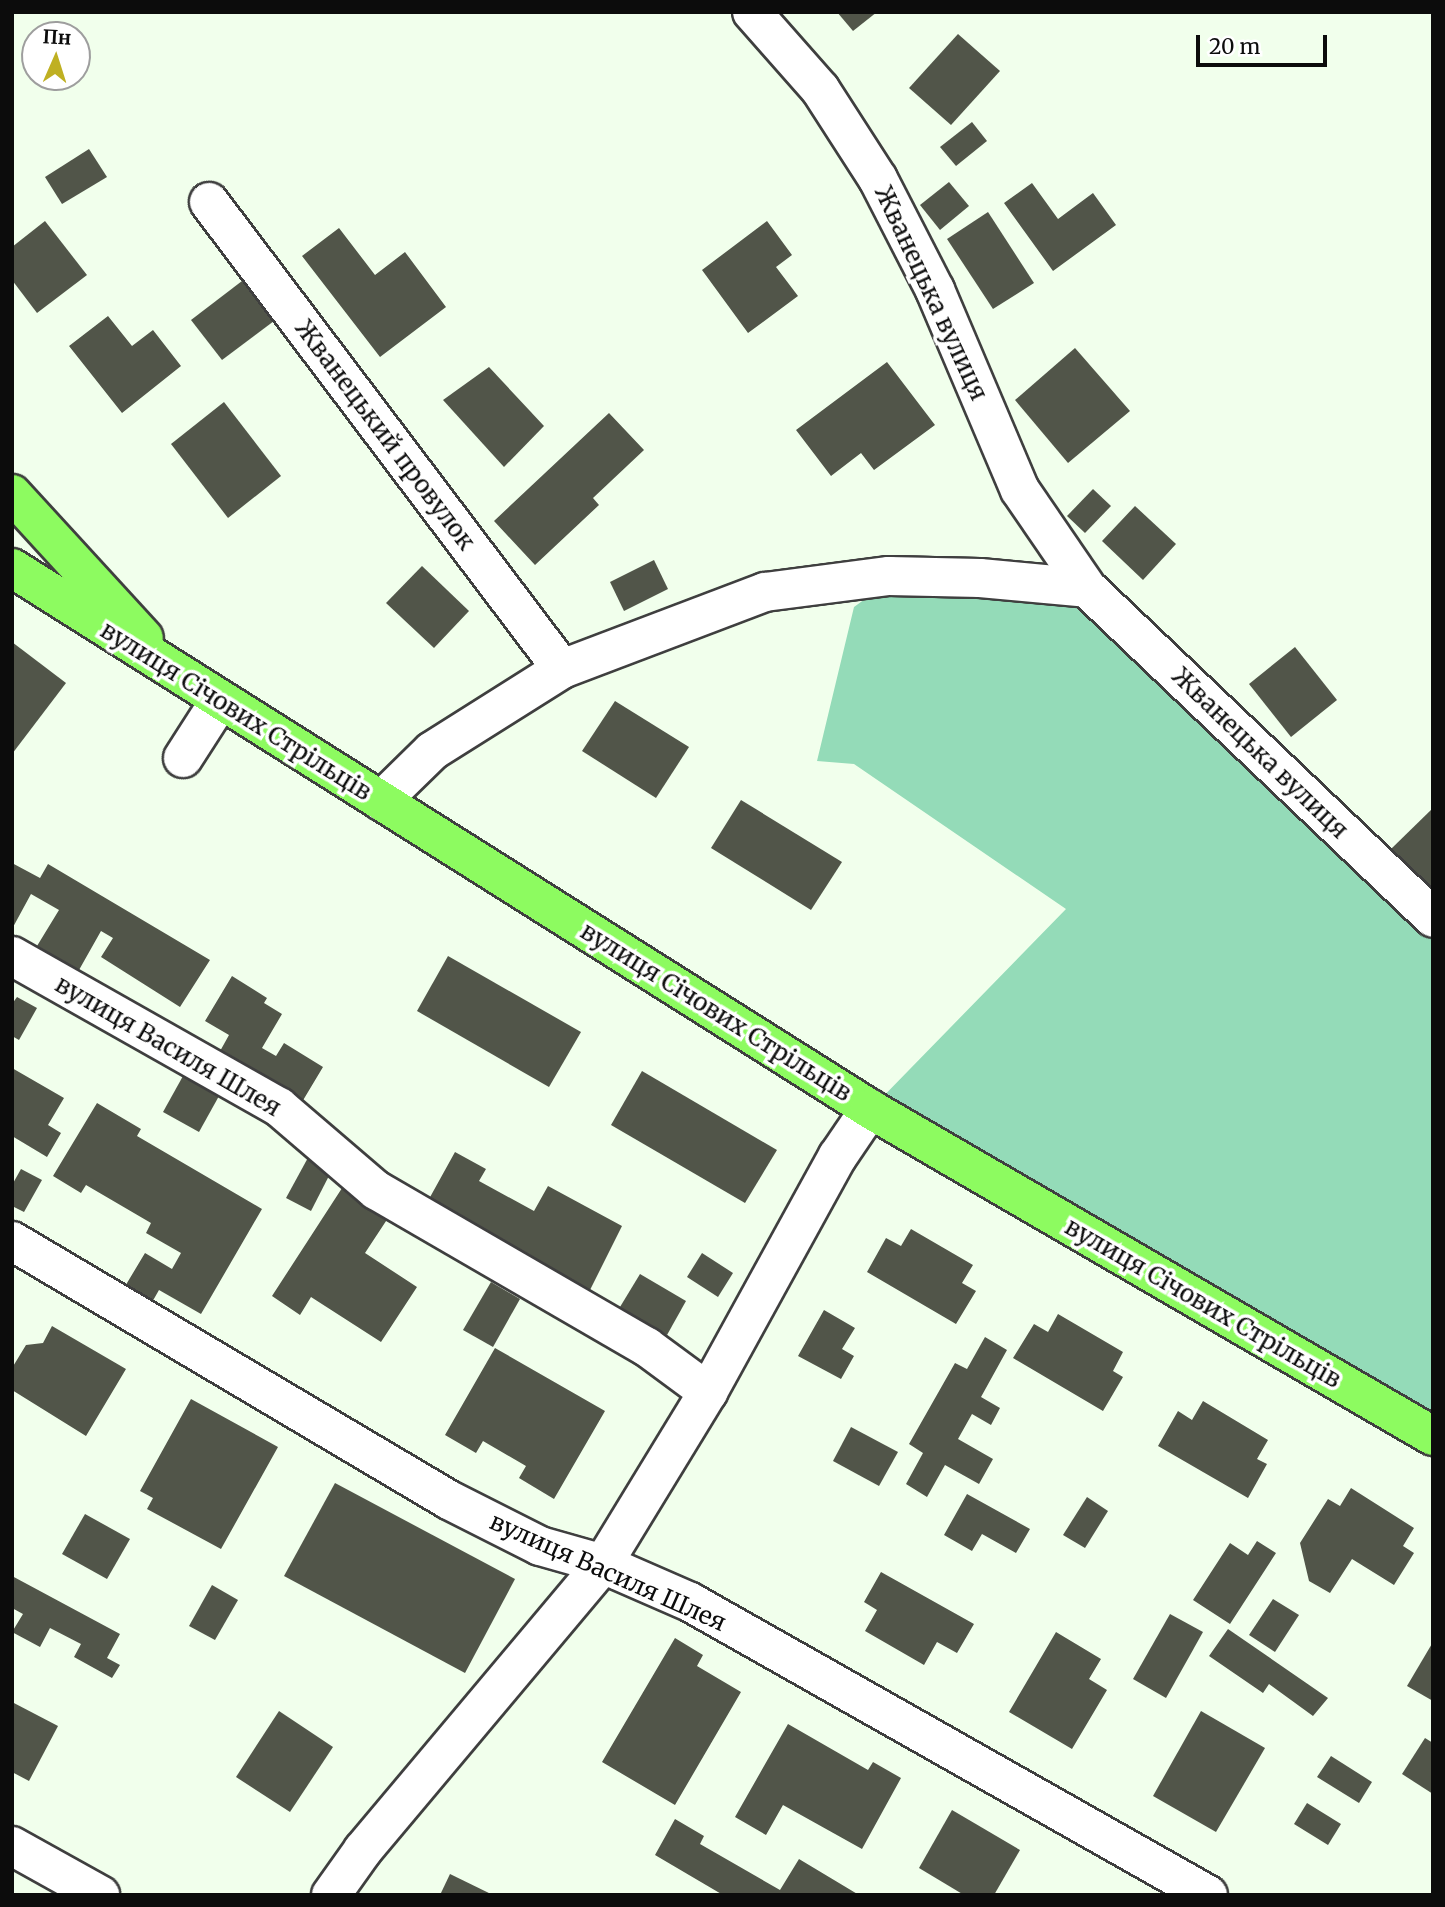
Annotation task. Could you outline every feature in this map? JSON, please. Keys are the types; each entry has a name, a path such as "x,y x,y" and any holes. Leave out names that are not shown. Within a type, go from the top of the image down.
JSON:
{"main road":[{"path":"12,494 181,678"},
{"name":"вулиця Січових Стрільців","path":"12,568 219,702 870,1109 1433,1436"}],"street":[{"name":"Жванецька вулиця","path":"752,12 820,89 878,179 935,290 1020,490 1087,588 1433,918"},
{"name":"Жванецький провулок","path":"209,202 562,669"},
{"path":"381,801 432,751 562,669 765,592 889,576 980,578 1087,588"},
{"path":"183,758 219,702"},
{"name":"вулиця Василя Шлея","path":"12,956 279,1107 376,1190 647,1347 708,1392"},
{"path":"331,1895 363,1850 603,1564 708,1392 838,1156 870,1109"},
{"name":"вулиця Василя Шлея","path":"12,1241 449,1500 540,1546 603,1564 690,1602 1208,1895"},
{"path":"12,1846 100,1895"}],"green space":[{"path":"890,581 1087,590 1433,921 1433,1438 870,1110 1066,909 854,764 817,761 854,607"}],"building":[{"path":"837,12 877,12 853,31"},
{"path":"958,34 1000,71 951,125 909,88"},
{"path":"972,122 987,141 956,166 940,147"},
{"path":"89,149 107,177 62,204 45,177"},
{"path":"949,182 969,206 940,230 920,205"},
{"path":"1032,183 1058,219 1093,193 1116,225 1053,271 1004,203"},
{"path":"988,212 1034,283 993,309 947,239"},
{"path":"45,221 87,275 37,313 12,280 12,247"},
{"path":"767,221 792,255 776,267 798,296 748,333 702,270"},
{"path":"339,228 375,275 405,252 446,307 380,357 302,256"},
{"path":"242,281 274,321 222,360 191,320"},
{"path":"108,316 132,346 153,330 181,366 122,413 69,346"},
{"path":"1075,348 1130,411 1068,463 1015,400"},
{"path":"887,362 935,425 874,470 861,453 831,476 796,430"},
{"path":"489,367 544,426 504,467 443,400"},
{"path":"224,402 281,476 228,518 171,444"},
{"path":"609,413 644,450 593,498 599,505 535,565 494,521"},
{"path":"1093,489 1111,506 1085,533 1067,516"},
{"path":"1135,506 1176,544 1143,580 1102,541"},
{"path":"654,560 668,589 624,611 610,582"},
{"path":"422,566 469,611 434,648 386,603"},
{"path":"12,642 66,683 12,754"},
{"path":"1295,647 1337,700 1291,737 1249,684"},
{"path":"615,701 689,747 656,798 582,751"},
{"path":"741,800 842,862 811,910 711,848"},
{"path":"1433,808 1433,890 1391,849"},
{"path":"12,863 40,878 48,864 210,960 180,1007 101,957 113,938 101,931 79,970 37,946 59,910 31,894 12,929"},
{"path":"448,956 581,1032 549,1087 417,1011"},
{"path":"232,976 267,998 264,1003 282,1014 262,1048 276,1056 284,1043 323,1067 302,1102 219,1053 229,1035 205,1021"},
{"path":"17,997 37,1008 19,1040 12,1036 12,1004"},
{"path":"12,1068 64,1098 48,1125 61,1133 47,1157 12,1136"},
{"path":"642,1071 777,1150 745,1203 611,1125"},
{"path":"183,1076 219,1096 199,1132 163,1112"},
{"path":"97,1103 141,1129 137,1136 262,1209 201,1314 159,1290 151,1304 124,1288 145,1253 172,1269 181,1253 146,1233 151,1223 86,1185 81,1193 53,1176"},
{"path":"455,1152 486,1169 479,1181 534,1211 548,1186 622,1226 590,1290 429,1199"},
{"path":"310,1154 334,1166 311,1211 286,1198"},
{"path":"21,1169 42,1180 24,1212 12,1206 12,1185"},
{"path":"344,1185 390,1215 365,1253 417,1287 381,1342 311,1297 300,1315 272,1296"},
{"path":"911,1229 973,1265 962,1283 976,1291 956,1324 867,1272 886,1238 901,1246"},
{"path":"702,1253 733,1273 718,1297 687,1277"},
{"path":"640,1274 686,1301 667,1335 620,1307"},
{"path":"491,1282 520,1299 493,1347 463,1330"},
{"path":"824,1310 855,1328 842,1349 854,1356 841,1379 798,1356"},
{"path":"1058,1314 1123,1352 1113,1371 1123,1377 1103,1411 1013,1358 1034,1324 1048,1332"},
{"path":"52,1326 126,1369 86,1436 12,1390 12,1368 26,1345 43,1343"},
{"path":"985,1337 1007,1350 981,1397 1000,1408 991,1425 972,1414 958,1439 993,1459 979,1484 945,1465 927,1497 906,1484 923,1453 909,1444 955,1363 967,1369"},
{"path":"495,1348 605,1411 554,1499 519,1478 526,1466 483,1441 476,1453 445,1435"},
{"path":"191,1399 278,1447 221,1549 147,1509 153,1498 140,1491"},
{"path":"1203,1401 1268,1440 1257,1459 1267,1464 1248,1498 1158,1446 1178,1411 1192,1420"},
{"path":"851,1427 898,1452 879,1486 833,1461"},
{"path":"335,1483 515,1579 465,1673 284,1576"},
{"path":"1351,1488 1414,1528 1403,1546 1414,1553 1394,1585 1352,1559 1330,1593 1309,1581 1300,1543 1328,1499 1340,1506"},
{"path":"967,1494 1030,1529 1016,1553 982,1534 972,1551 944,1535"},
{"path":"1087,1497 1108,1511 1085,1548 1063,1535"},
{"path":"85,1514 130,1539 107,1579 62,1554"},
{"path":"1257,1541 1276,1553 1230,1624 1193,1600 1230,1543 1248,1555"},
{"path":"881,1572 974,1624 957,1653 937,1642 924,1665 865,1631 877,1610 864,1602"},
{"path":"12,1576 120,1634 107,1658 120,1665 112,1678 74,1657 81,1644 50,1628 40,1647 12,1632 23,1614 12,1608"},
{"path":"212,1585 238,1600 215,1640 189,1626"},
{"path":"1273,1599 1299,1615 1275,1652 1249,1635"},
{"path":"1170,1614 1203,1632 1166,1698 1133,1679"},
{"path":"1228,1629 1328,1698 1313,1716 1269,1684 1263,1693 1209,1656"},
{"path":"1056,1632 1101,1659 1089,1679 1107,1690 1072,1749 1009,1712"},
{"path":"675,1638 703,1655 697,1666 741,1692 675,1805 602,1762"},
{"path":"1433,1642 1433,1701 1407,1686"},
{"path":"12,1702 58,1726 29,1781 12,1772"},
{"path":"279,1711 333,1747 290,1812 236,1777"},
{"path":"1201,1711 1265,1748 1216,1832 1153,1796"},
{"path":"788,1724 868,1770 873,1762 901,1778 862,1849 783,1805 766,1835 735,1817"},
{"path":"1425,1738 1433,1743 1433,1794 1402,1774"},
{"path":"1331,1756 1372,1782 1359,1803 1317,1777"},
{"path":"1307,1803 1341,1824 1328,1845 1294,1824"},
{"path":"952,1810 1020,1850 994,1895 964,1895 919,1868"},
{"path":"675,1819 704,1836 700,1844 780,1890 799,1859 859,1895 723,1895 655,1855"},
{"path":"450,1874 493,1895 440,1895"}]}
